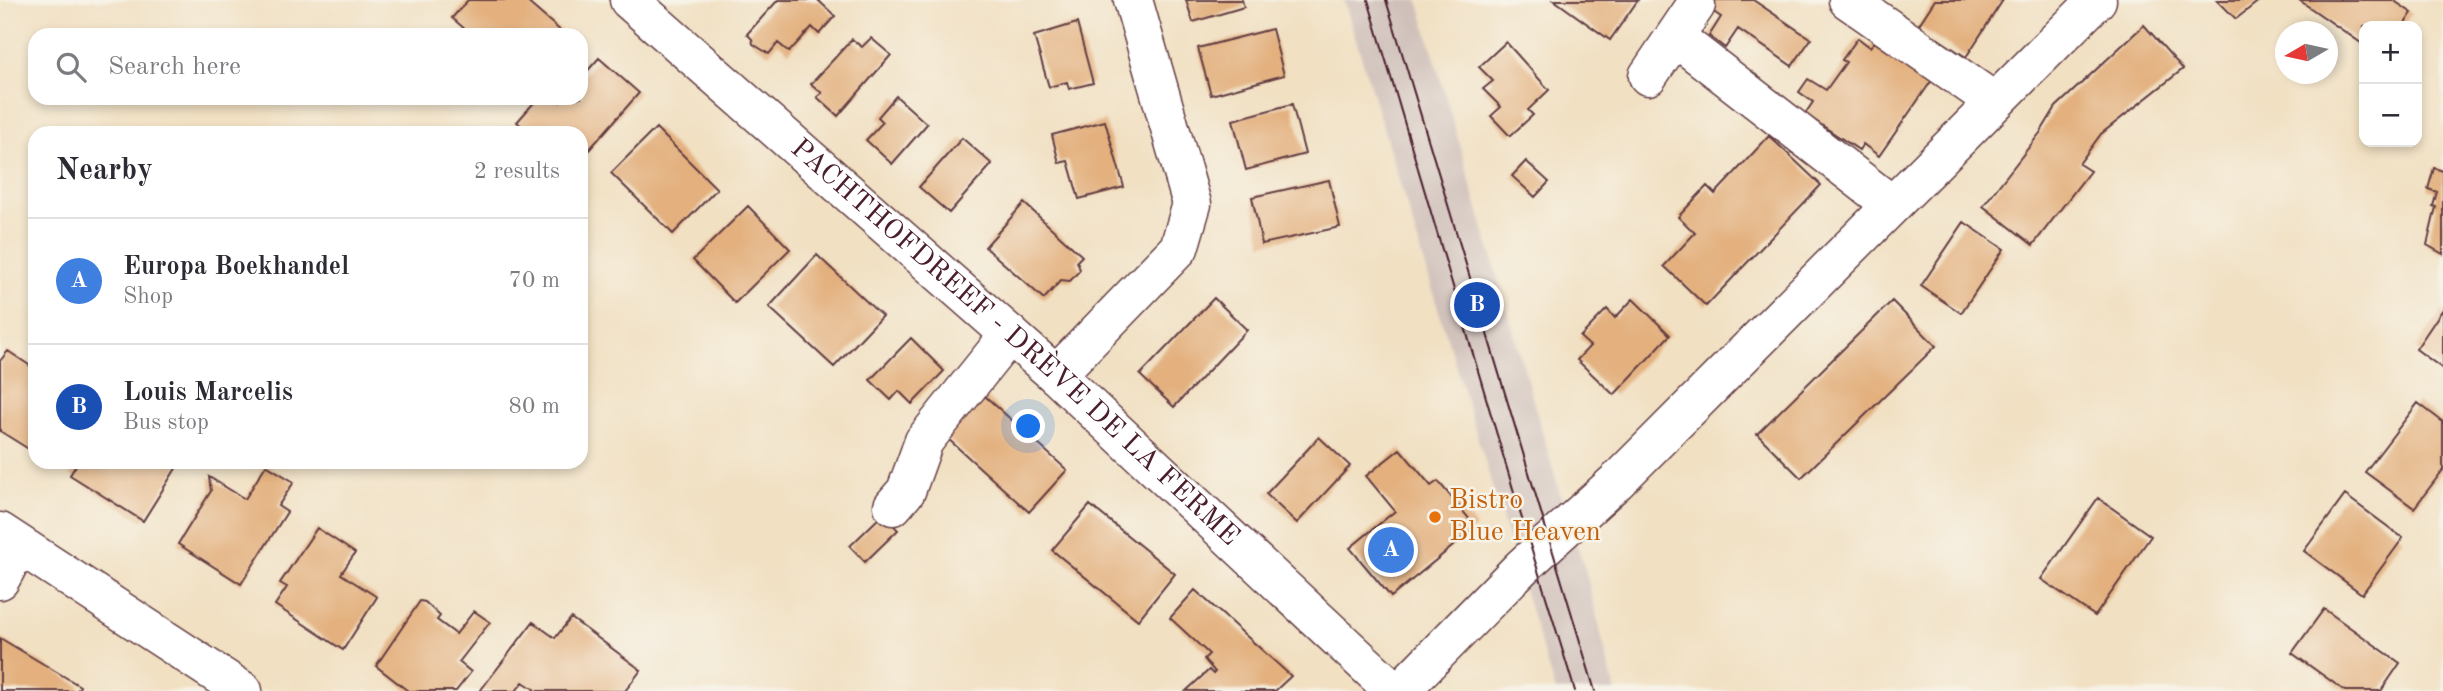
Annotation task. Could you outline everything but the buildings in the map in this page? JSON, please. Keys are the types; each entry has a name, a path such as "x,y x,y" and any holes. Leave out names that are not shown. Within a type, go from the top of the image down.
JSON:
{"street":[{"name":"PACHTHOFDREEF - DRÈVE DE LA FERME","path":"629,0 1056,375 1394,691"},
{"path":"1056,375 1178,248 1192,204 1133,0"},
{"path":"1848,0 1995,102"},
{"path":"1400,691 1522,567 1627,472 2097,0"},
{"path":"1648,76 1696,5"},
{"path":"1675,37 1892,205"},
{"path":"893,506 906,491 924,441 1010,334"},
{"path":"0,580 9,539 243,691"}],"shaded area":[{"path":"1344,0 1418,0 1562,501 1585,569 1615,691 1555,691"}],"tram line":[{"path":"1368,0 1575,691"},
{"path":"1386,0 1595,691"}],"place":[{"name":"Louis Marcelis","path":"1477,305"},
{"name":"Bistro Blue Heaven","path":"1435,517"},
{"name":"Europa Boekhandel","path":"1391,550"}]}
